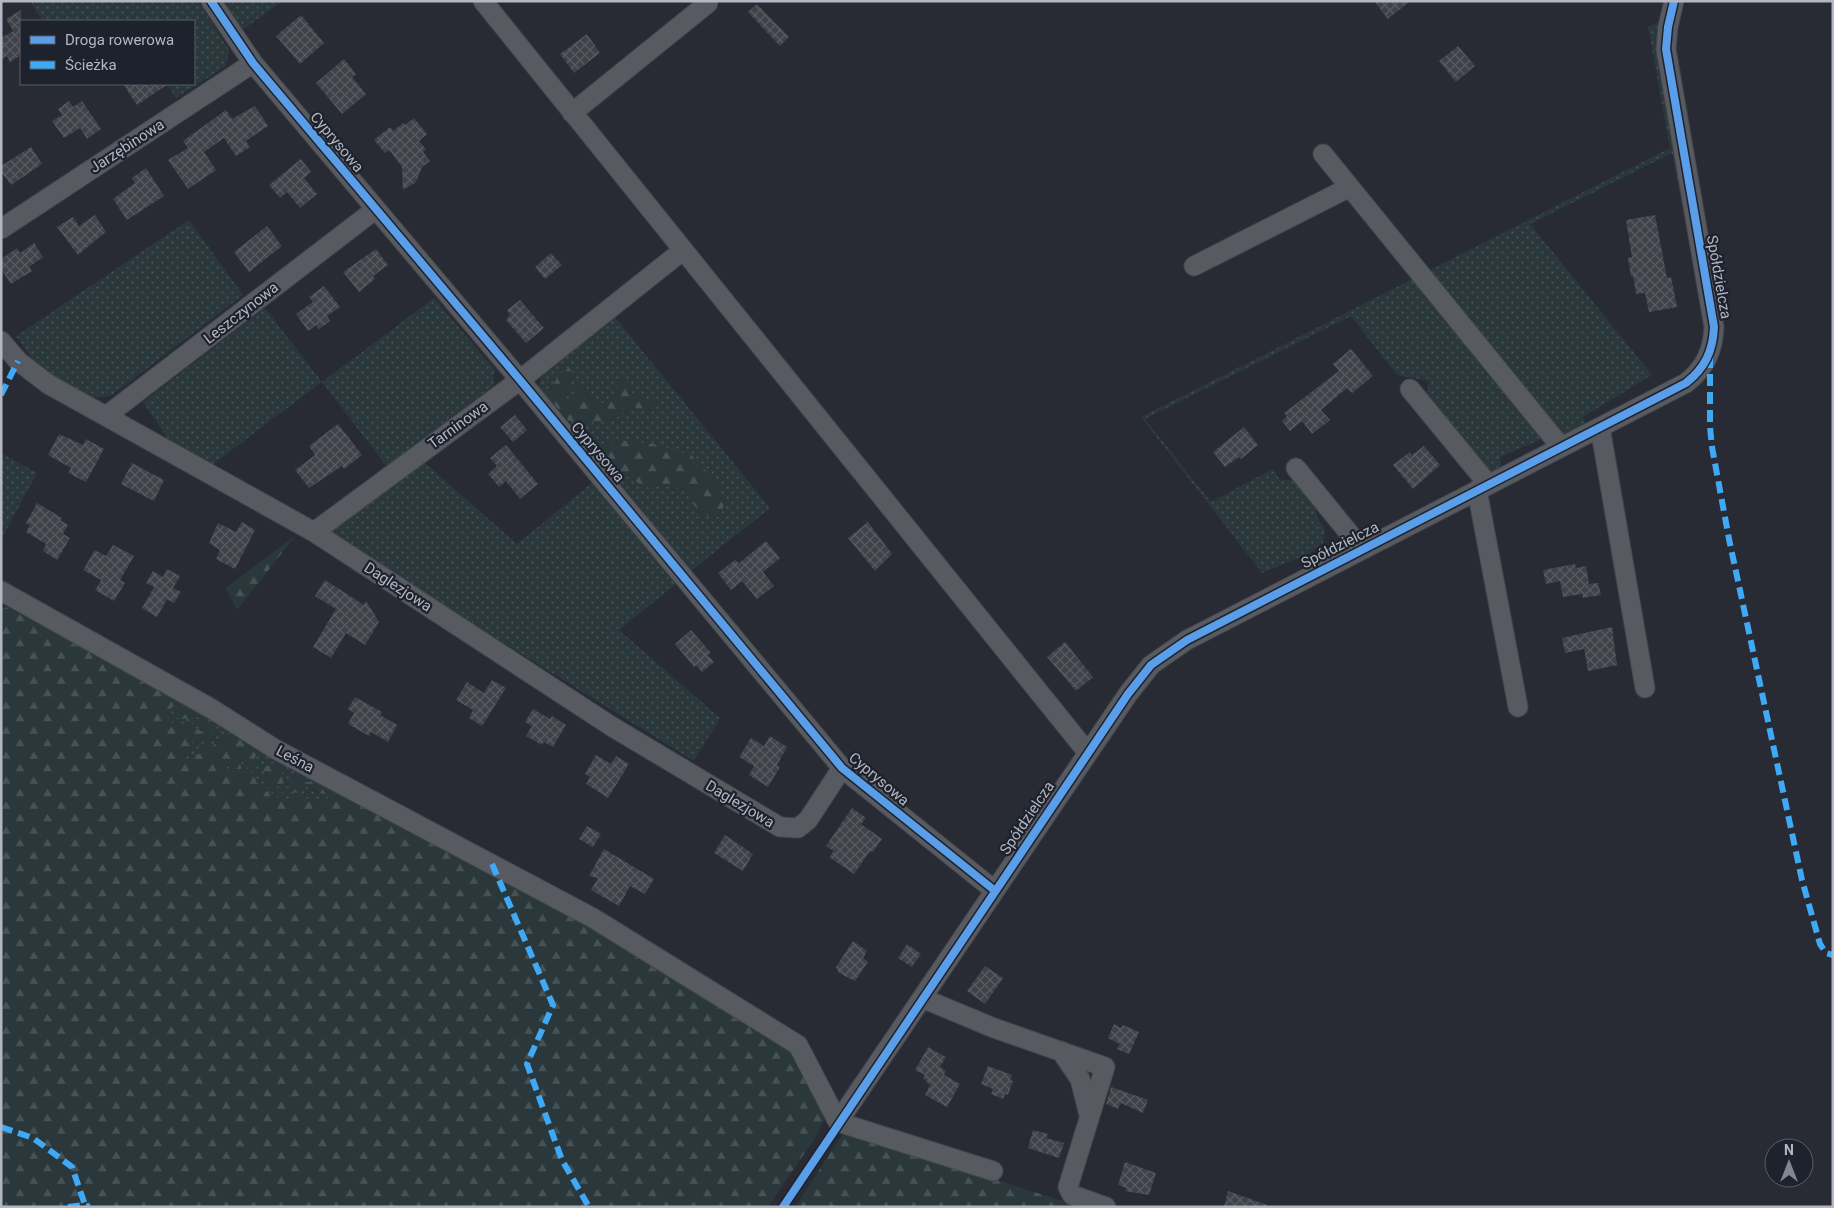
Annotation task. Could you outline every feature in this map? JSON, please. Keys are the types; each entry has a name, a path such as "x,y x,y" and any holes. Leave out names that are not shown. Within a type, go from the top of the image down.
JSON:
{"street":[{"name":"Cyprysowa","path":"211,1 252,63 520,380 842,768 994,890"},
{"path":"482,1 1088,753"},
{"name":"Spółdzielcza","path":"838,1122 1140,677 1159,658 1187,640 1686,382 1706,362 1713,343 1712,316 1666,49 1668,27 1674,1"},
{"path":"572,112 708,3"},
{"name":"Jarzębinowa","path":"1,229 252,63"},
{"path":"1323,154 1561,447"},
{"path":"1194,266 1350,188"},
{"name":"Leszczynowa","path":"106,416 376,209"},
{"name":"Tarninowa","path":"314,532 520,380 682,251"},
{"name":"Daglezjowa","path":"1,341 18,361 48,384 314,532 620,731 780,827 798,828 808,820 817,809 842,768"},
{"path":"1410,389 1483,487 1518,707"},
{"path":"1600,427 1645,688"},
{"path":"1296,468 1362,549"},
{"name":"Leśna","path":"1,591 212,709 275,749 593,918 798,1044 838,1122"},
{"path":"922,998 994,1028 1105,1067 1070,1179 1068,1192 1075,1197 1106,1207"},
{"path":"1061,1052 1080,1079 1089,1120"},
{"path":"838,1122 993,1171"}],"green space":[{"path":"30,1 198,1 229,50 226,66 176,98 168,85 195,85 195,20 41,20"},
{"path":"225,1 283,1 241,31"},
{"path":"1661,21 1700,274 1695,274 1672,153 1530,224 1652,375 1583,417 1585,424 1563,436 1558,432 1500,457 1501,466 1493,471 1482,469 1426,399 1429,381 1397,375 1351,316 1145,419 1211,502 1273,469 1280,480 1297,480 1314,500 1317,517 1325,529 1323,543 1310,553 1262,573 1141,417 1670,148 1648,27"},
{"path":"189,220 243,295 111,396 89,398 42,373 16,336"},
{"path":"434,298 495,370 493,386 386,466 322,382"},
{"path":"265,308 322,382 213,464 170,442 143,402"},
{"path":"614,316 770,508 691,571 617,481 628,476 645,488 657,484 683,489 701,515 721,517 618,440 591,451 569,421 605,421 619,416 629,408 641,408 652,411 642,399 632,393 626,378 620,379 616,391 609,402 597,404 588,396 585,386 577,386 576,399 569,404 566,396 573,373 553,383 547,397 539,387 542,371"},
{"path":"569,368 573,373 566,396 569,403 576,399 577,386 585,386 588,396 597,404 609,402 616,391 620,378 626,378 632,393 642,399 653,399 657,407 652,411 641,408 629,408 619,416 605,421 569,421 547,397 555,381"},
{"path":"618,440 653,444 691,455 718,484 724,503 721,517 701,515 683,489 658,484 645,488 628,476 617,481 591,451"},
{"path":"1,453 37,473 1,540"},
{"path":"424,462 517,544 594,481 677,583 619,630 720,718 694,761 331,536 331,530"},
{"path":"296,535 237,610 226,588"},
{"path":"6,607 220,719 214,733 209,733 199,725 203,717 197,716 194,723 187,722 186,718 174,717 176,707 172,706 167,721 170,725 174,721 178,722 180,727 189,726 190,731 197,729 209,736 210,739 205,741 201,738 198,740 196,747 194,742 191,744 193,751 186,757 187,760 191,759 192,763 194,763 194,755 200,754 201,748 213,746 234,729 258,744 253,749 257,752 251,768 247,768 247,763 243,764 243,760 240,761 241,769 230,769 229,762 224,772 237,772 239,770 240,775 242,772 255,773 256,782 263,785 264,782 269,782 269,779 264,779 263,775 266,773 263,772 263,765 270,766 274,762 288,770 287,773 282,772 283,783 276,786 277,788 289,788 289,792 274,793 268,790 267,786 266,791 269,792 270,796 290,800 299,796 302,797 301,802 305,803 307,799 312,798 304,796 306,789 319,802 325,803 329,799 325,794 306,786 300,793 291,792 291,783 293,782 291,776 298,769 304,782 310,782 316,777 405,821 798,1045 831,1107 815,1138 768,1207 1,1207 1,610"},
{"path":"172,705 176,707 174,717 212,718 234,729 213,746 202,748 200,754 192,763 185,757 190,744 194,742 196,747 198,740 201,738 209,739 180,727 170,726 167,721"},
{"path":"258,744 316,777 310,782 304,782 299,770 300,792 306,786 317,793 325,794 329,799 325,803 319,802 306,789 304,796 312,798 305,803 297,798 290,800 270,796 265,787 277,788 270,766 263,765 269,782 259,785 249,774 240,776 239,770 237,772 224,772 229,762 230,769 244,760"},
{"path":"844,1132 1082,1207 795,1207"}],"building":[{"path":"1374,1 1410,1 1388,19"},
{"path":"757,4 789,37 780,46 748,12"},
{"path":"21,10 20,56 10,62 7,56 1,60 1,38 13,31 6,19"},
{"path":"301,15 324,43 300,64 276,36"},
{"path":"587,34 600,53 574,73 560,54"},
{"path":"1458,46 1475,66 1456,82 1439,61"},
{"path":"344,59 356,74 352,77 366,94 342,114 316,83"},
{"path":"124,85 167,85 137,105"},
{"path":"69,101 73,107 82,101 101,129 87,139 80,128 64,138 52,121 62,115 58,109"},
{"path":"255,106 268,126 246,141 250,147 236,156 224,138 204,152 216,170 188,189 168,160 188,148 183,141 226,110 232,119"},
{"path":"414,118 427,134 419,141 426,149 423,152 430,161 422,167 416,182 403,190 402,167 389,150 385,153 374,140 390,127 393,131 403,123 405,125"},
{"path":"31,147 42,164 11,185 1,172 1,166"},
{"path":"301,159 311,172 304,178 317,194 300,208 287,192 280,198 269,185"},
{"path":"146,168 164,196 127,220 113,199 135,183 132,178"},
{"path":"95,215 106,232 78,255 57,227 73,217 79,226"},
{"path":"1655,215 1667,278 1671,277 1677,307 1649,312 1645,293 1636,294 1633,276 1631,276 1628,258 1632,257 1626,220"},
{"path":"267,226 282,246 249,272 234,252"},
{"path":"34,243 43,257 29,267 32,271 11,284 1,269 1,259 17,248 20,253"},
{"path":"376,249 388,265 373,276 375,279 359,292 343,272"},
{"path":"551,253 562,265 545,279 535,267"},
{"path":"324,286 340,307 327,316 330,321 319,329 316,325 308,331 296,314 313,302 309,297"},
{"path":"520,300 544,328 526,343 506,320 510,315 507,310"},
{"path":"1351,349 1373,376 1352,393 1347,388 1321,410 1330,420 1312,434 1302,421 1290,431 1282,421 1287,416 1284,413 1339,371 1333,364"},
{"path":"515,415 527,430 513,442 500,427"},
{"path":"338,424 362,455 344,469 342,466 309,488 295,470 315,455 309,446"},
{"path":"1244,427 1258,445 1241,459 1239,457 1225,467 1213,452"},
{"path":"59,434 83,445 86,439 104,449 86,482 68,473 71,468 48,455"},
{"path":"506,445 538,484 520,499 506,481 499,487 488,474 497,466 490,458"},
{"path":"1424,446 1440,465 1413,489 1393,465 1410,452 1412,455"},
{"path":"132,463 164,480 154,501 121,484"},
{"path":"37,503 62,518 60,520 68,525 63,534 70,538 57,560 43,551 46,544 26,532 30,525 26,523"},
{"path":"242,522 255,530 235,569 216,559 220,550 209,543 218,523 236,532"},
{"path":"868,522 892,554 875,571 848,538"},
{"path":"766,541 780,558 763,572 774,586 757,599 742,581 731,590 718,573 735,560 739,563"},
{"path":"113,545 134,556 120,580 125,583 114,601 95,590 101,580 83,570 95,550 106,556"},
{"path":"1575,564 1576,568 1586,566 1589,584 1598,583 1601,595 1583,598 1582,594 1563,597 1560,581 1546,584 1543,570"},
{"path":"167,569 180,576 173,588 181,592 174,603 167,599 157,617 142,608 154,587 146,583 153,571 163,577"},
{"path":"325,580 364,605 366,601 379,622 365,645 346,633 331,658 313,647 336,609 315,596"},
{"path":"1612,627 1617,665 1588,671 1584,649 1565,653 1562,638"},
{"path":"691,630 711,653 708,655 714,662 702,672 696,665 694,667 675,644"},
{"path":"1065,642 1093,677 1076,691 1047,657"},
{"path":"492,680 506,688 482,726 469,718 473,710 456,700 467,682 484,693"},
{"path":"355,697 382,712 380,715 397,725 388,742 371,732 369,736 348,724 354,713 348,709"},
{"path":"533,709 550,719 552,716 566,725 553,747 544,742 542,745 526,736 532,726 525,722"},
{"path":"770,736 787,747 777,765 780,767 768,787 749,775 754,766 739,757 751,738 764,746"},
{"path":"596,755 611,764 616,756 629,764 608,798 586,784 590,777 585,774"},
{"path":"852,808 866,818 861,824 882,839 873,852 870,851 854,874 829,857 834,851 826,846"},
{"path":"587,826 601,834 593,847 579,839"},
{"path":"725,835 753,854 743,871 714,853"},
{"path":"604,849 654,879 645,894 630,886 619,906 591,890 598,878 589,876"},
{"path":"853,941 867,951 863,958 868,962 855,981 839,973 836,967"},
{"path":"907,944 921,954 912,967 898,958"},
{"path":"985,966 1003,978 985,1004 967,991"},
{"path":"1114,1024 1121,1028 1123,1025 1139,1032 1129,1054 1117,1049 1120,1044 1108,1038"},
{"path":"928,1047 946,1057 940,1067 946,1071 944,1075 960,1084 947,1107 925,1095 930,1085 923,1078 925,1075 915,1070"},
{"path":"988,1066 1012,1075 1010,1080 1013,1081 1008,1095 1005,1094 1003,1099 991,1094 993,1089 981,1084"},
{"path":"1111,1087 1148,1100 1143,1113 1121,1103 1118,1109 1106,1104"},
{"path":"1033,1130 1048,1134 1046,1138 1064,1143 1059,1158 1028,1148"},
{"path":"1125,1162 1156,1173 1149,1195 1125,1191 1126,1188 1118,1185"},
{"path":"1228,1191 1267,1205 1266,1207 1224,1207"}],"marked path":[{"path":"1710,356 1710,427 1712,447 1729,539 1802,880 1820,944 1826,953 1833,955"},
{"path":"1,395 18,361"},
{"path":"492,864 553,1005 527,1064 562,1160 589,1207"},
{"path":"1,1127 33,1138 72,1167 85,1205"},
{"path":"68,1207 85,1205 89,1207"}],"cycle path":[{"path":"211,1 253,63 520,380 842,768 994,890"},
{"path":"783,1207 1128,694 1151,665 1187,640 1686,383 1703,365 1710,351 1714,327 1666,49 1668,27 1674,1"}]}
